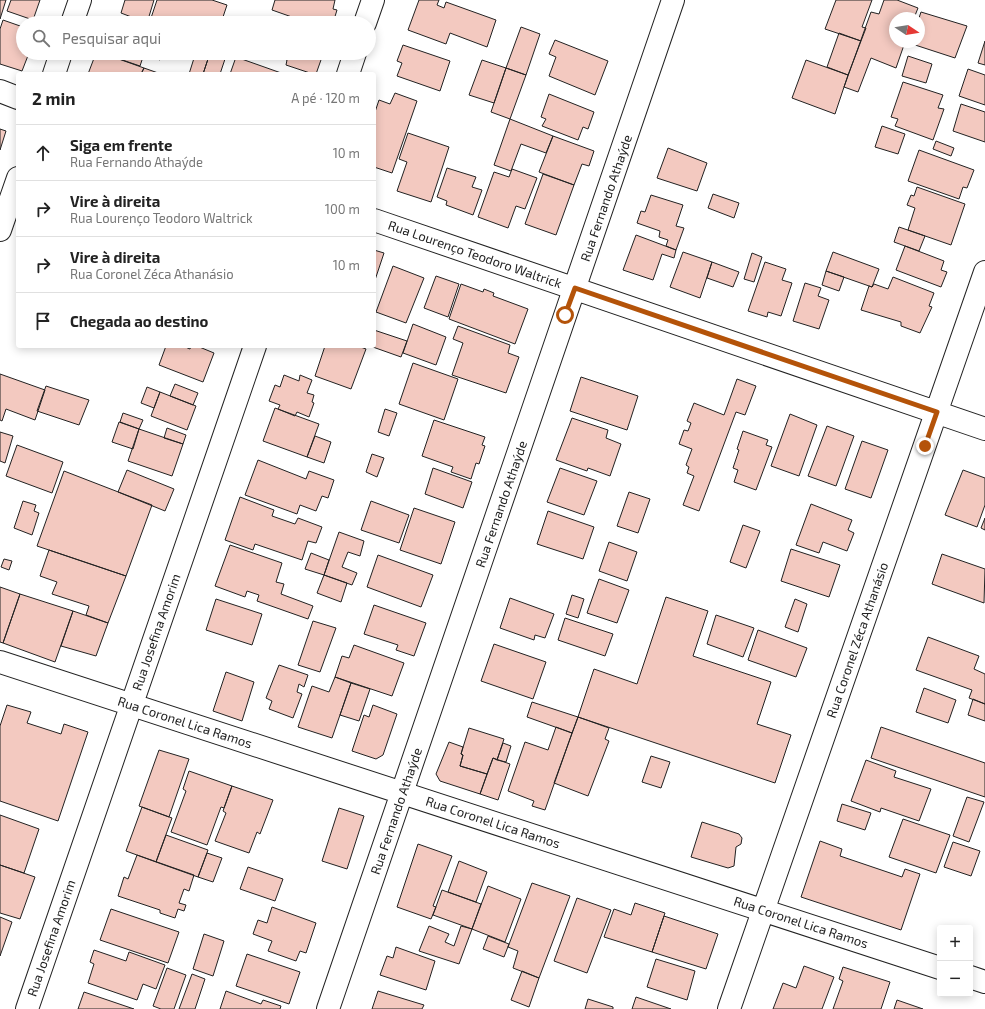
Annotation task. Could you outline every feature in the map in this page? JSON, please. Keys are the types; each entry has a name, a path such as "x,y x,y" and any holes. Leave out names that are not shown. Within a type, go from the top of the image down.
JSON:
{"street":[{"path":"74,16 80,0"},
{"path":"367,16 373,0"},
{"name":"Rua Fernando Athaýde","path":"328,1009 673,0"},
{"path":"55,72 59,60"},
{"path":"349,72 353,60"},
{"path":"0,91 16,97"},
{"path":"0,230 16,184"},
{"name":"Rua Lourenço Teodoro Waltrick","path":"376,221 985,429"},
{"name":"Rua Coronel Zéca Athanásio","path":"729,1009 985,272"},
{"name":"Rua Josefina Amorim","path":"27,1009 254,348"},
{"name":"Rua Coronel Lica Ramos","path":"0,662 937,967"},
{"path":"973,978 985,982"}],"building":[{"path":"0,0 6,0 0,19"},
{"path":"11,0 40,0 34,16 21,16 7,11"},
{"path":"125,0 154,0 149,16 129,16 121,13"},
{"path":"157,0 212,0 227,5 223,16 152,16"},
{"path":"275,0 335,0 333,9 337,10 335,16 289,16 272,10"},
{"path":"419,0 439,0 437,5 444,8 446,2 496,20 487,47 450,33 446,44 408,30"},
{"path":"836,0 872,0 862,27 866,28 861,41 825,29"},
{"path":"884,0 897,0 918,8 916,12 889,12 889,48 903,48 896,68 871,58 858,92 844,87 871,12 879,14"},
{"path":"925,13 967,26 955,58 924,48"},
{"path":"3,20 16,25 16,60 26,60 22,71 0,64 0,29"},
{"path":"521,27 540,34 526,75 506,68"},
{"path":"839,33 861,41 848,75 827,67"},
{"path":"555,40 608,61 595,95 549,76 556,57 549,54"},
{"path":"985,41 985,65 978,63"},
{"path":"403,45 450,61 440,91 397,76 402,63 397,61"},
{"path":"908,56 932,64 926,83 902,76"},
{"path":"93,60 122,60 144,68 142,72 89,72"},
{"path":"122,60 142,60 140,66"},
{"path":"193,60 208,60 204,72 190,72"},
{"path":"208,60 225,60 221,72 204,72"},
{"path":"235,60 244,60 278,72 231,72"},
{"path":"287,60 321,60 317,72 307,72 286,65"},
{"path":"482,60 506,68 494,103 469,95"},
{"path":"806,60 848,75 835,114 792,98"},
{"path":"144,68 155,72 142,72"},
{"path":"506,68 526,75 510,119 491,112"},
{"path":"968,69 985,75 985,105 959,96"},
{"path":"903,82 943,95 938,108 944,109 933,140 895,126 898,119 891,117"},
{"path":"395,93 417,101 392,173 376,168 376,109 379,100 390,104"},
{"path":"549,94 594,112 588,129 583,127 578,140 542,126 546,119 541,117"},
{"path":"961,104 985,112 985,142 953,131"},
{"path":"510,119 553,136 546,153 521,144 511,171 494,165"},
{"path":"882,126 905,134 898,154 875,147"},
{"path":"0,129 6,131 0,150"},
{"path":"408,133 449,147 431,202 397,191 407,162 399,159"},
{"path":"553,136 594,151 589,166 582,164 574,185 539,172"},
{"path":"936,141 954,148 951,156 933,149"},
{"path":"668,148 707,163 697,191 657,178"},
{"path":"919,150 974,170 967,188 963,187 959,199 908,181"},
{"path":"447,168 476,177 472,187 482,190 473,215 446,205 447,201 437,197"},
{"path":"512,169 537,178 525,209 516,206 508,228 478,217 494,172 509,177"},
{"path":"543,174 574,185 556,235 525,224"},
{"path":"917,187 965,204 951,245 908,230 915,208 907,205 911,195 914,196"},
{"path":"713,194 739,203 734,218 708,208"},
{"path":"651,195 683,205 676,226 684,228 676,250 666,246 668,240 659,237 660,231 637,223 641,211 645,212"},
{"path":"899,227 925,236 919,251 894,242"},
{"path":"636,235 676,250 674,258 662,254 653,280 623,270"},
{"path":"905,246 944,261 941,270 947,272 941,287 896,270"},
{"path":"376,251 384,253 376,277"},
{"path":"683,252 712,262 700,298 670,287"},
{"path":"833,252 879,269 872,287 826,271"},
{"path":"752,253 762,257 754,282 744,279"},
{"path":"712,262 739,272 733,287 707,278"},
{"path":"765,262 786,269 782,280 792,283 781,316 768,312 767,317 748,311"},
{"path":"393,266 424,278 406,323 376,312"},
{"path":"826,271 844,277 839,291 822,285"},
{"path":"436,276 459,284 448,317 424,308"},
{"path":"893,277 934,293 929,306 932,307 920,333 901,326 901,322 861,310 869,286 872,287 874,284 888,289"},
{"path":"805,283 821,288 818,296 829,300 819,329 793,321"},
{"path":"461,284 483,292 484,289 494,293 493,296 528,309 515,344 449,319"},
{"path":"413,324 446,337 436,365 403,353"},
{"path":"458,326 510,345 508,353 519,357 506,393 452,375 463,343 453,339"},
{"path":"376,331 407,341 401,357 376,348"},
{"path":"165,348 202,348 214,353 203,382 159,365"},
{"path":"324,348 366,349 351,389 315,376"},
{"path":"413,363 458,379 444,420 399,404"},
{"path":"0,374 45,390 35,420 6,409 2,421 0,420"},
{"path":"284,375 299,381 300,375 312,380 307,393 314,395 312,402 314,403 309,417 297,412 295,416 278,409 280,405 269,401 275,385 280,387"},
{"path":"581,377 638,396 627,430 570,411"},
{"path":"737,379 756,386 745,415 736,412 699,511 683,505 694,476 687,473 689,467 686,465 692,449 679,444 684,430 688,431 691,423 687,421 694,403 724,415"},
{"path":"175,384 198,393 193,405 170,396"},
{"path":"46,386 89,400 79,425 37,411"},
{"path":"147,387 160,392 154,408 141,403"},
{"path":"160,392 196,406 187,430 151,416"},
{"path":"275,408 319,424 307,457 263,441"},
{"path":"385,409 397,413 389,436 378,432"},
{"path":"123,413 143,420 139,429 120,422"},
{"path":"790,414 817,425 799,476 771,466"},
{"path":"572,418 608,430 606,438 621,444 610,476 588,468 587,471 556,460"},
{"path":"434,420 485,437 482,445 485,446 479,464 476,463 471,479 451,472 453,467 422,456"},
{"path":"119,422 139,429 133,449 112,442"},
{"path":"827,426 854,436 836,486 808,476"},
{"path":"167,428 186,435 183,444 164,438"},
{"path":"139,429 183,444 172,476 128,461"},
{"path":"743,431 768,440 766,445 772,447 756,490 734,482 738,470 733,468"},
{"path":"0,432 13,436 5,463 0,461"},
{"path":"315,436 331,442 324,463 307,457"},
{"path":"862,441 888,450 871,498 845,489"},
{"path":"17,445 63,462 52,493 6,476"},
{"path":"372,454 384,458 377,477 366,472"},
{"path":"258,460 306,479 309,471 334,480 328,498 322,496 316,511 300,505 297,514 245,495"},
{"path":"433,468 472,482 463,508 425,494"},
{"path":"560,468 597,481 584,515 547,502"},
{"path":"127,470 174,489 165,511 118,492"},
{"path":"963,470 985,478 985,505 977,527 945,515"},
{"path":"64,471 152,505 126,576 37,546"},
{"path":"629,492 650,499 638,533 617,526"},
{"path":"240,497 274,510 272,516 295,524 298,518 322,527 316,543 308,541 302,560 255,544 253,550 225,540"},
{"path":"23,501 36,505 34,511 39,513 32,535 14,528"},
{"path":"371,501 409,515 399,543 361,530"},
{"path":"811,504 852,520 848,530 854,533 847,551 823,542 819,553 796,545"},
{"path":"414,508 455,522 441,564 400,550"},
{"path":"548,511 594,527 583,559 537,544"},
{"path":"985,518 985,530 981,528"},
{"path":"743,525 760,531 746,568 730,562"},
{"path":"339,532 364,541 360,556 348,552 342,567 357,573 352,585 324,575"},
{"path":"609,542 637,552 627,581 599,571"},
{"path":"230,545 282,563 276,582 284,584 281,594 313,606 308,619 257,601 259,595 247,591 245,597 215,586"},
{"path":"791,549 840,565 829,597 781,581"},
{"path":"49,550 126,576 108,623 86,615 89,606 52,594 57,582 40,576"},
{"path":"311,553 329,560 324,575 305,569"},
{"path":"942,554 985,569 984,603 932,584"},
{"path":"378,555 433,575 421,607 367,587"},
{"path":"4,559 12,561 9,570 1,567"},
{"path":"324,575 347,583 341,602 317,593"},
{"path":"599,579 629,590 617,623 587,613"},
{"path":"0,587 20,594 3,643 0,642"},
{"path":"20,594 73,611 55,662 3,643"},
{"path":"572,595 584,599 578,618 566,614"},
{"path":"666,597 708,611 693,656 771,682 757,724 791,735 775,783 578,717 594,669 637,684"},
{"path":"510,598 554,614 545,638 535,635 534,640 500,628"},
{"path":"216,599 262,614 252,645 206,630"},
{"path":"795,599 807,604 798,632 785,627"},
{"path":"374,605 426,623 414,656 396,650 398,645 364,634"},
{"path":"73,611 108,623 96,656 61,646"},
{"path":"716,615 754,628 743,657 707,644"},
{"path":"565,618 613,634 605,656 558,640"},
{"path":"313,621 336,628 320,672 298,665"},
{"path":"758,630 807,648 796,677 748,660"},
{"path":"928,637 979,656 974,669 985,674 985,704 969,698 972,690 916,670"},
{"path":"494,644 546,662 533,699 481,681"},
{"path":"354,645 404,663 392,696 335,677 342,656 349,658"},
{"path":"279,665 308,675 304,687 299,684 297,692 302,694 293,718 269,709 272,701 266,698"},
{"path":"226,672 254,682 242,721 213,711"},
{"path":"335,677 351,683 332,738 298,727 312,686 329,692"},
{"path":"351,683 370,689 359,721 340,715"},
{"path":"924,688 956,700 948,723 916,712"},
{"path":"973,699 985,704 985,721 968,715"},
{"path":"532,702 578,717 572,733 527,717"},
{"path":"7,705 31,712 27,723 61,734 64,724 88,732 58,821 0,801 0,726"},
{"path":"373,705 397,714 383,755 376,759 352,751 364,715 369,717"},
{"path":"578,717 609,728 605,739 609,741 588,796 554,783"},
{"path":"556,727 572,733 545,810 532,806 534,801 508,791 525,742 548,750"},
{"path":"881,727 985,763 985,797 871,758"},
{"path":"469,728 504,739 497,760 493,758 487,774 460,766 463,755 461,754"},
{"path":"449,742 463,747 461,754 463,755 460,766 487,774 480,794 440,781 436,774"},
{"path":"503,743 511,746 506,762 497,760"},
{"path":"159,750 189,759 169,817 139,806"},
{"path":"651,756 670,762 661,788 642,782"},
{"path":"493,758 510,764 498,800 480,794"},
{"path":"866,760 896,771 894,777 931,789 919,821 881,808 880,812 851,801"},
{"path":"189,771 232,786 224,808 221,807 207,845 171,832 186,791 183,789"},
{"path":"232,786 273,800 260,834 257,832 249,853 215,841 226,813 223,811"},
{"path":"967,797 984,802 969,842 953,836"},
{"path":"842,804 871,813 865,830 837,821"},
{"path":"142,807 172,818 156,862 126,851"},
{"path":"339,808 364,816 347,869 322,861"},
{"path":"0,815 39,829 24,873 0,865"},
{"path":"903,819 950,835 936,873 889,857"},
{"path":"702,822 739,834 742,838 741,844 736,847 734,866 728,868 691,857"},
{"path":"166,835 208,850 198,877 156,862"},
{"path":"820,841 842,849 840,856 902,877 905,869 920,874 901,930 801,897"},
{"path":"953,842 980,851 971,876 944,867"},
{"path":"418,844 452,856 433,906 436,907 431,919 397,907"},
{"path":"207,853 222,858 213,882 198,877"},
{"path":"137,855 194,875 189,891 184,889 179,903 186,905 184,911 178,909 175,918 160,913 160,910 118,896 124,877 128,879"},
{"path":"459,861 487,872 476,902 448,892"},
{"path":"0,865 35,877 20,919 0,913"},
{"path":"248,867 283,879 275,901 240,889"},
{"path":"532,883 570,896 539,978 513,968 518,951 508,947"},
{"path":"488,886 521,899 505,942 472,929"},
{"path":"442,890 481,904 472,929 433,915"},
{"path":"577,898 611,910 587,973 554,961"},
{"path":"635,903 665,913 652,952 604,937 614,909 631,915"},
{"path":"272,907 316,923 306,953 300,951 296,961 268,951 272,941 253,934 258,920 267,923"},
{"path":"111,909 179,932 168,963 100,940"},
{"path":"664,916 718,934 706,969 652,952"},
{"path":"0,917 12,922 0,956"},
{"path":"429,926 449,934 445,942 454,946 461,926 472,929 459,964 419,951"},
{"path":"204,934 224,941 213,976 193,969"},
{"path":"488,936 509,944 504,957 483,949"},
{"path":"396,947 435,961 426,990 380,975 387,956 393,958"},
{"path":"94,950 126,961 129,952 165,965 156,989 143,984 137,1000 88,983 94,964 90,962"},
{"path":"247,954 300,972 289,1004 236,986"},
{"path":"656,959 695,971 687,1000 647,987"},
{"path":"804,966 834,977 822,1009 773,1009 783,983 796,988"},
{"path":"843,967 890,982 881,1009 833,1009 843,981 839,979"},
{"path":"167,968 186,975 174,1009 161,1009 153,1006"},
{"path":"522,971 539,978 529,1007 511,1000"},
{"path":"192,974 205,979 195,1009 179,1009"},
{"path":"226,991 261,1004 263,1000 281,1006 280,1009 220,1009"},
{"path":"378,991 424,1005 422,1009 372,1009"},
{"path":"84,992 134,1009 78,1009"},
{"path":"636,997 671,1009 632,1009"},
{"path":"588,999 613,1007 613,1009 585,1009"},
{"path":"897,1000 923,1009 894,1009"}],"route":[{"path":"565,315 575,288 937,412 925,446"}]}
